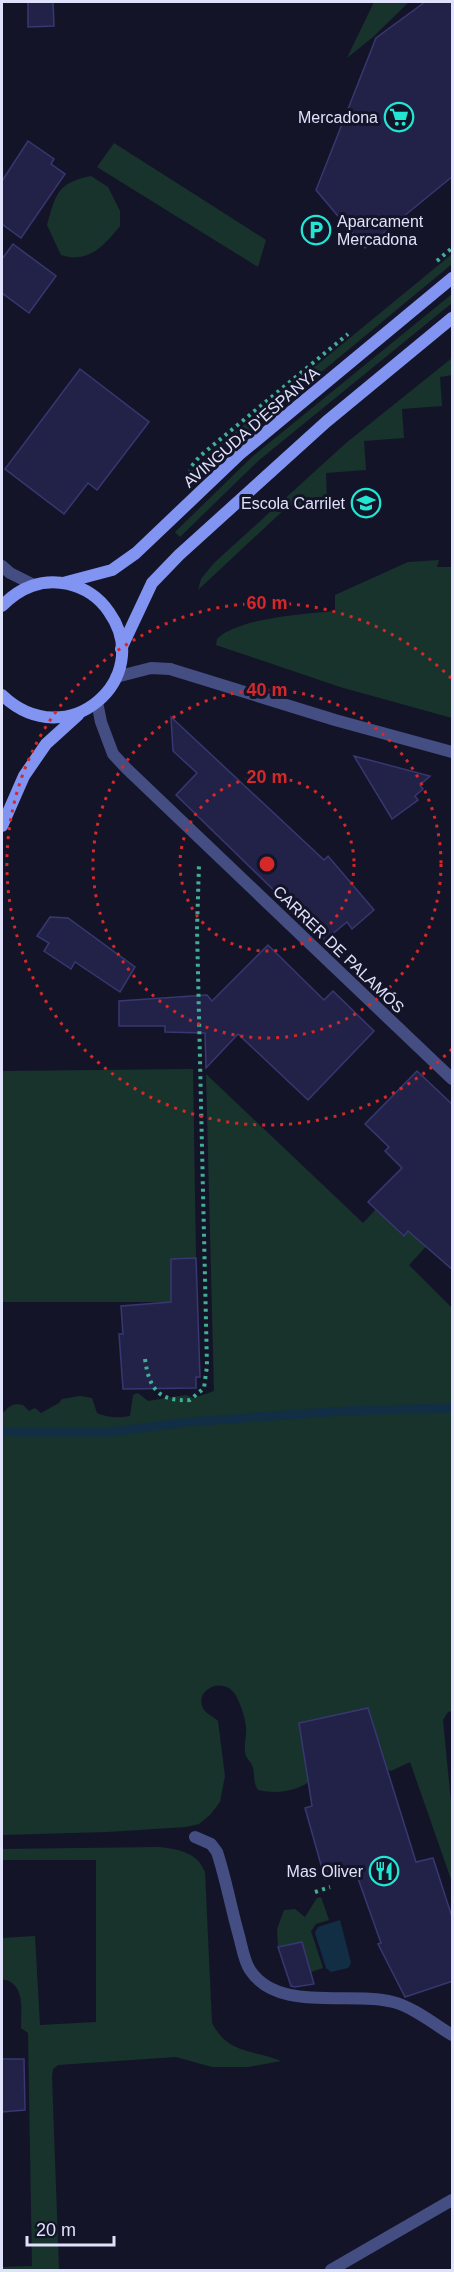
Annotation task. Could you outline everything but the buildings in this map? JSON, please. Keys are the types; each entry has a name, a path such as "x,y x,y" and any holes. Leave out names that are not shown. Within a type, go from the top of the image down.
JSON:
{"main road":[{"name":"AVINGUDA D'ESPANYA","path":"63,583 112,570 136,553 240,454 453,278"},
{"path":"2,826 24,776 46,744 79,714 97,702 116,677 121,649 152,583 179,555 326,422 453,318"},
{"path":"2,606 16,593 34,585 49,582 63,583 83,589 107,609 117,628 121,649"},
{"path":"2,695 17,708 37,717 58,718 79,714"}],"street":[{"path":"6,570 34,585"},
{"path":"116,677 151,668 170,669 335,720 453,752"},
{"name":"CARRER DE PALAMÓS","path":"97,702 101,722 113,754 453,1080"},
{"path":"195,1837 211,1844 217,1852 243,1953 250,1971 267,1987 305,1997 384,2000 397,2003 453,2035"},
{"path":"331,2271 453,2200"}],"path":[{"path":"145,1359 147,1374 153,1388 162,1396 172,1400 190,1400 204,1388 206,1354 197,929 197,879 201,840"},
{"path":"315,1892 330,1887"}],"green space":[{"path":"374,2 409,2 373,37 347,58"},
{"path":"114,143 266,240 258,267 97,167"},
{"path":"91,176 108,187 120,211 120,226 102,246 88,255 71,257 61,255 47,225 53,205 65,186"},
{"path":"452,254 452,264 210,464 205,457"},
{"path":"452,294 452,303 258,461 180,537 175,532 253,456"},
{"path":"452,358 452,375 440,377 442,406 402,409 404,438 364,441 366,470 326,473 327,503 288,506 198,590 201,579 214,563 346,443"},
{"path":"439,560 437,567 452,567 452,718 340,687 216,645 217,639 240,626 273,618 335,611 335,595 408,562"},
{"path":"193,1069 196,1258 171,1259 171,1302 2,1302 2,1071"},
{"path":"206,1074 363,1223 376,1209 403,1236 415,1224 431,1241 409,1265 452,1308 452,1711 448,1712 443,1720 452,1813 452,1882 410,1762 391,1771 387,1769 368,1708 309,1782 291,1790 278,1792 258,1790 252,1766 246,1756 246,1727 239,1703 233,1692 226,1687 219,1686 206,1691 201,1703 204,1710 218,1721 225,1776 220,1802 199,1824 186,1827 107,1832 2,1835 2,1412 17,1404 23,1405 29,1411 35,1408 41,1413 62,1399 80,1396 92,1398 97,1413 109,1417 121,1417 130,1416 133,1395 138,1393 148,1401 186,1395 194,1398 214,1391"},
{"path":"160,1847 193,1856 205,1872 212,2023 226,2041 234,2046 281,2061 248,2067 212,2067 176,2057 58,2065 53,2069 52,2077 59,2270 2,2270 2,2267 32,2266 28,2033 21,2028 19,1992 10,1982 2,1979 2,1938 35,1936 40,2025 96,2022 96,1860 2,1860 2,1849"},
{"path":"321,1897 329,1920 316,1924 311,1931 323,1968 311,1972 302,1942 278,1947 277,1929 284,1910 295,1909 305,1917 317,1898"}],"water":[{"path":"340,1920 351,1963 348,1968 331,1972 326,1968 315,1933 318,1927"}],"waterway":[{"path":"2,1432 110,1432 188,1422 345,1411 452,1408"}],"place":[{"name":"Mercadona","path":"399,117"},
{"name":"Aparcament Mercadona","path":"316,230"},
{"name":"Escola Carrilet","path":"366,503"},
{"name":"Mas Oliver","path":"384,1871"}]}
